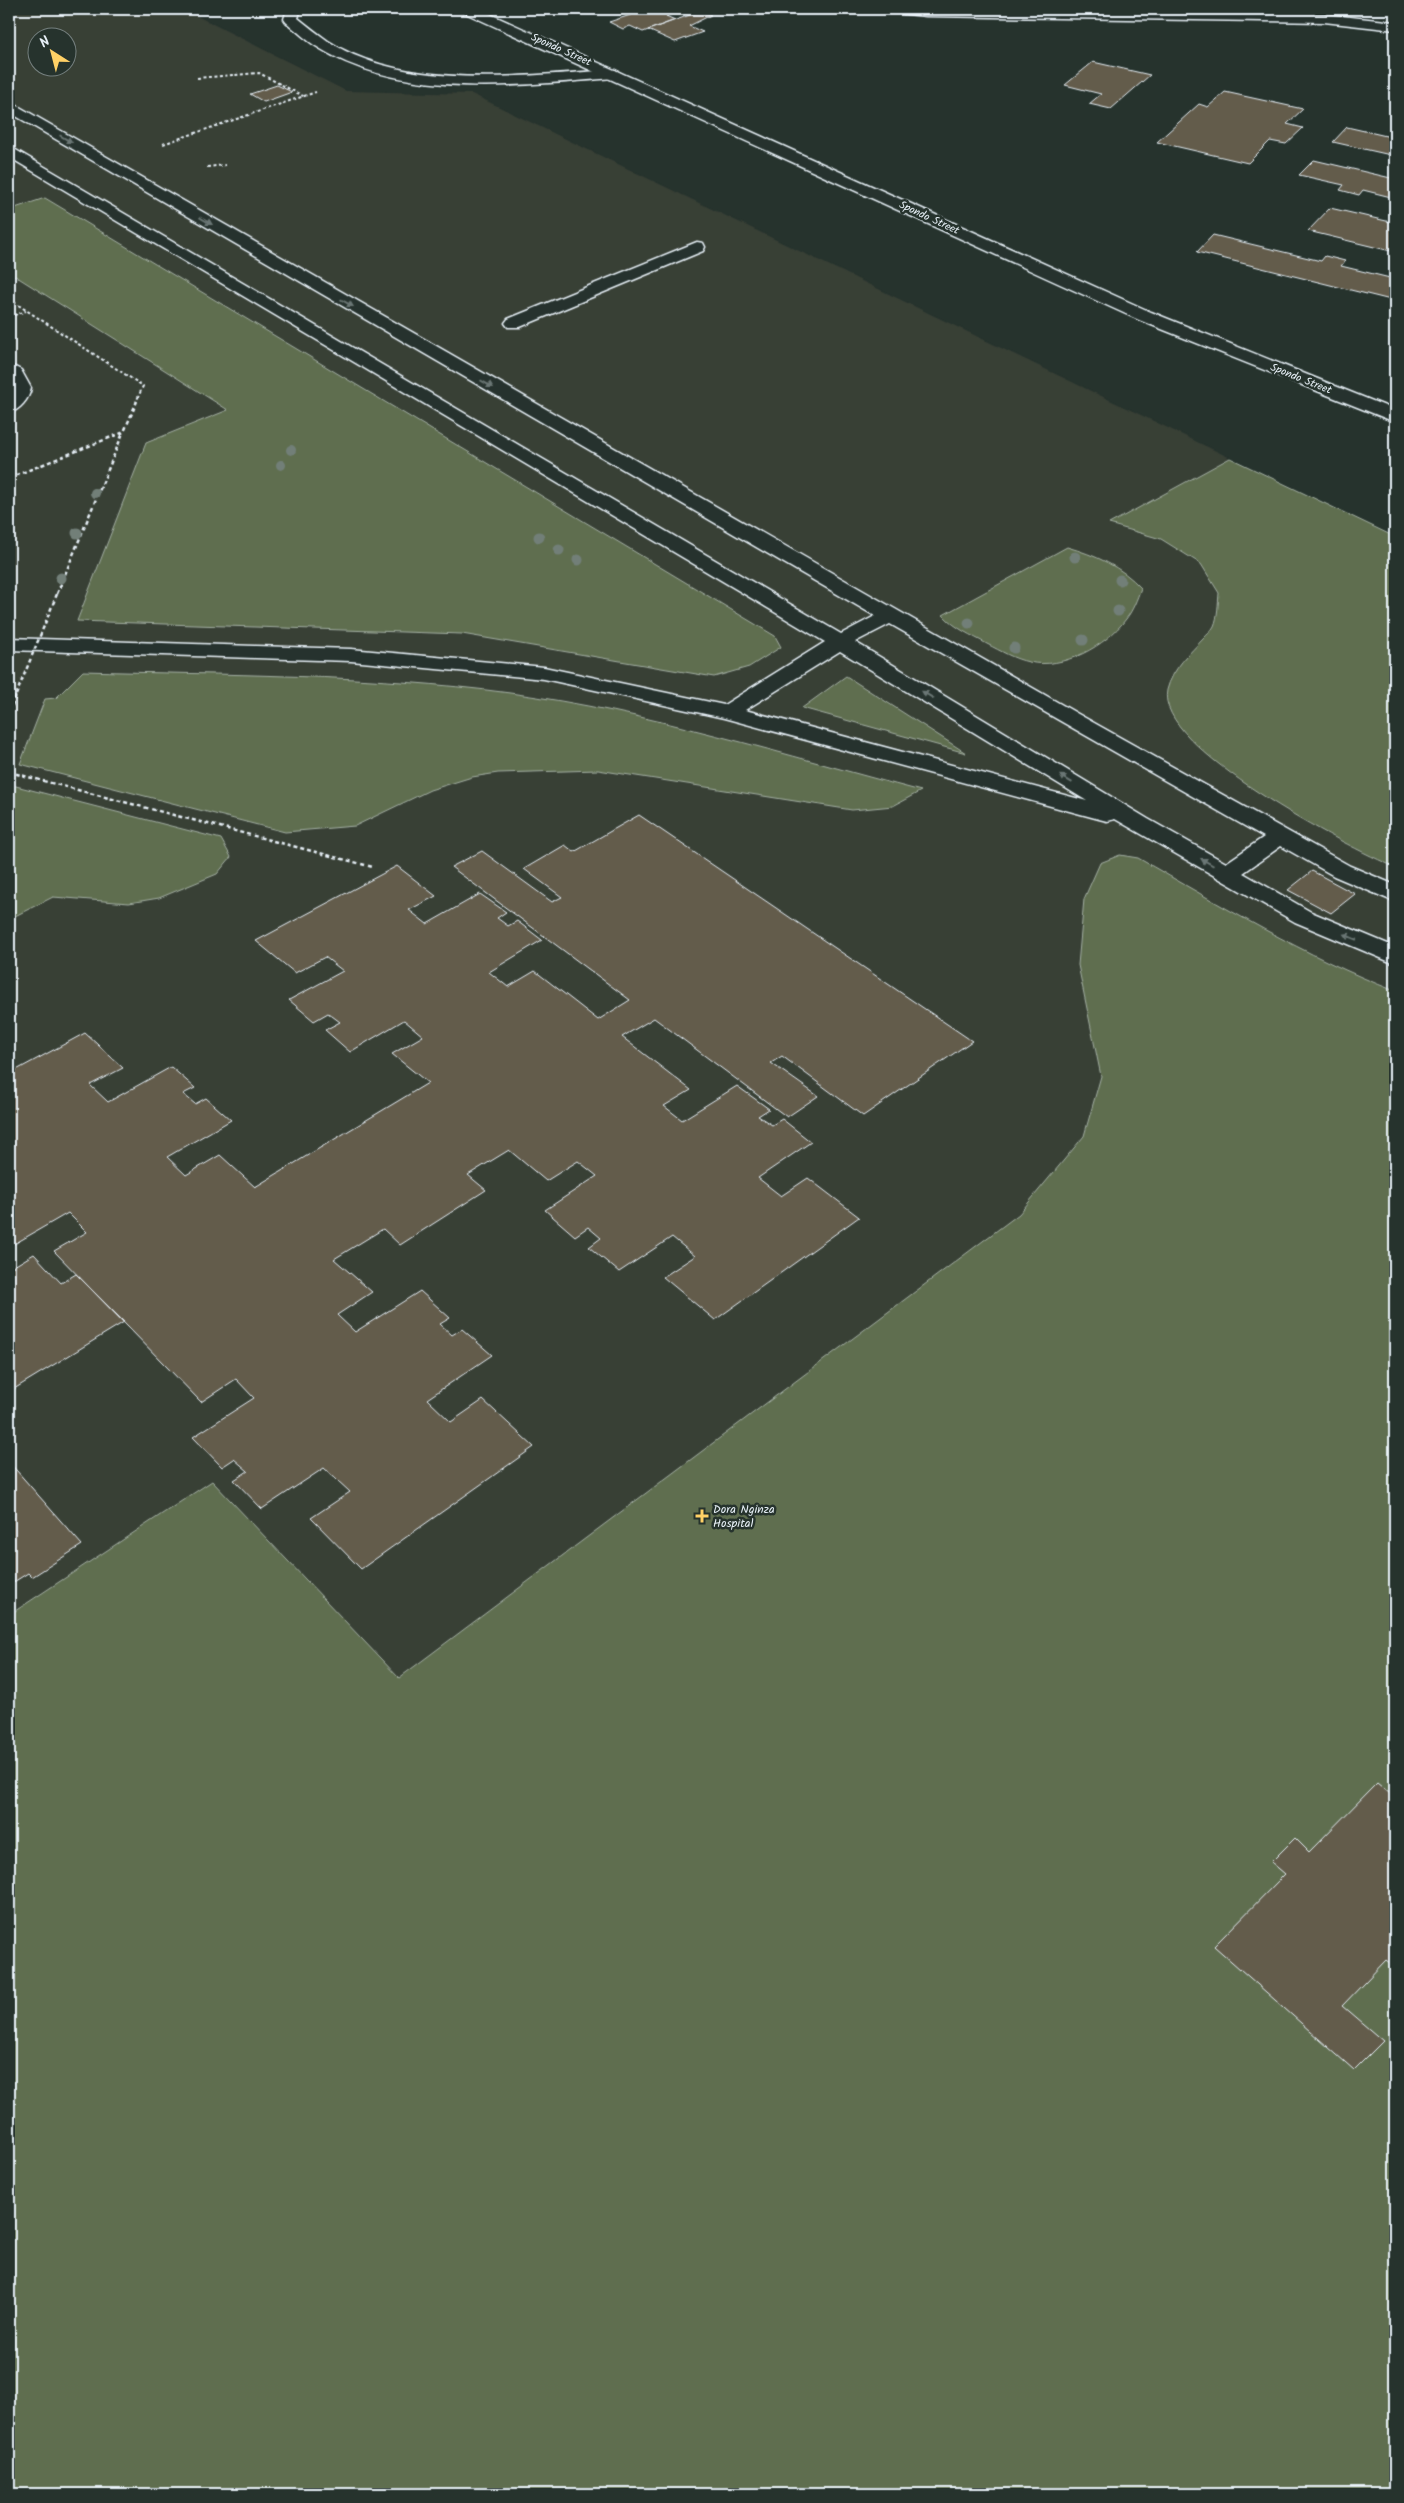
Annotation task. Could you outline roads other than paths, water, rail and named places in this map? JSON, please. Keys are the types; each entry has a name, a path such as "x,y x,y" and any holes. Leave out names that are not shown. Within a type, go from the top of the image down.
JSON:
{"main road":[{"path":"294,9 291,19 303,31 364,63 407,76 454,80 615,74"},
{"name":"Spondo Street","path":"468,9 615,74 1145,316 1395,416"},
{"path":"897,9 926,12 1324,18 1395,26"},
{"path":"9,106 381,323 1279,837 1342,871 1395,894"},
{"path":"16,129 37,122"},
{"path":"9,151 346,337 840,642 1140,824 1303,917 1392,948"},
{"path":"514,323 697,247"},
{"path":"346,337 381,323"},
{"path":"9,369 21,380 23,387 20,395 9,407"},
{"path":"727,712 840,642 891,616"},
{"path":"9,644 351,655 544,672 727,712 1140,824"},
{"path":"1227,873 1279,837"}],"place":[{"name":"Dora Nginza Hospital","path":"702,1516"}]}
